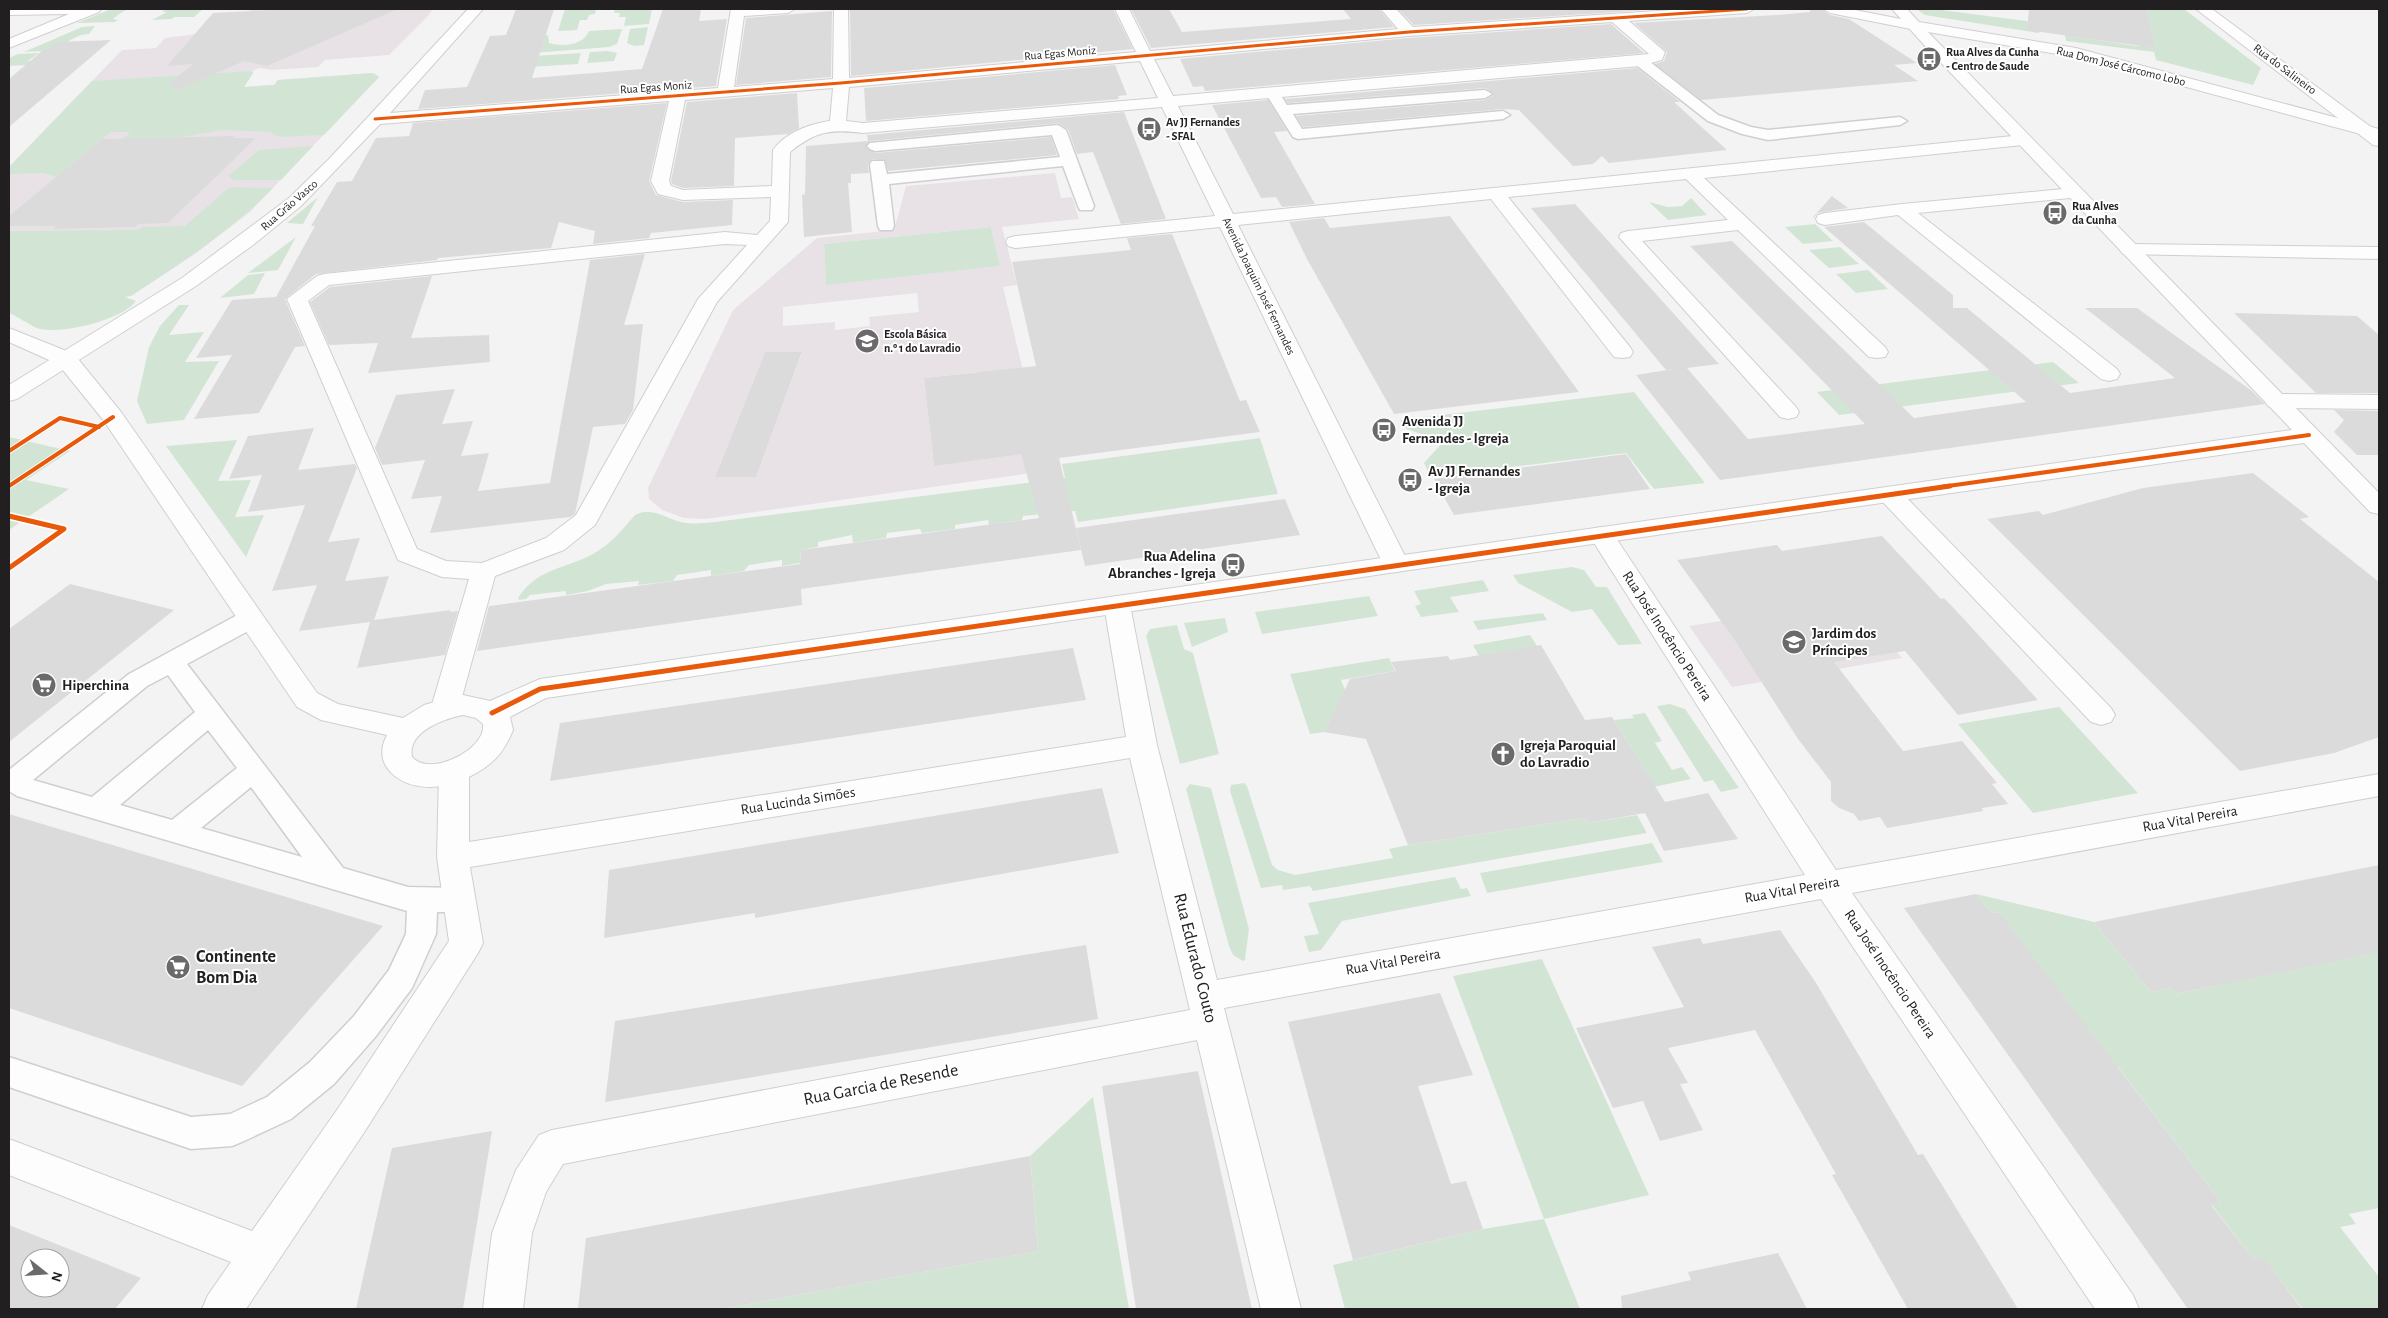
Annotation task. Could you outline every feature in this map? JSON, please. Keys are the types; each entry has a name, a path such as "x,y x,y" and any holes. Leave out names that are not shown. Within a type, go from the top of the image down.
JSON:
{"street":[{"path":"9,11 92,9"},
{"path":"9,44 92,9"},
{"name":"Rua Grão Vasco","path":"9,394 154,306 246,241 295,202 335,163 476,9"},
{"path":"725,92 738,10 788,9"},
{"path":"838,124 841,82 841,9"},
{"name":"Avenida Joaquim José Fernandes","path":"1122,9 1396,564"},
{"path":"1388,9 1409,32"},
{"name":"Rua Egas Moniz","path":"375,119 678,96 1409,32 1747,9"},
{"name":"Rua Dom José Cárcomo Lobo","path":"1830,9 1916,26 2076,53 2372,132"},
{"path":"1899,9 2074,193 2379,507"},
{"name":"Rua do Salineiro","path":"2203,9 2372,132 2379,141"},
{"path":"762,241 726,238 324,280 297,299 407,554 442,569 484,571 555,544 586,520 708,299 762,241 779,222 782,150 796,137 820,126 838,124 863,128 1273,94 1654,59 1657,52 1617,19"},
{"path":"678,96 660,181 664,190 683,195 779,191"},
{"path":"1015,242 2023,140"},
{"path":"1690,174 1877,352"},
{"path":"1495,193 1622,352"},
{"path":"1825,219 1902,209 2074,193"},
{"path":"1902,209 2109,374"},
{"path":"1744,224 1628,237 1788,412"},
{"path":"2130,250 2379,253"},
{"path":"9,334 66,359 114,417 250,620 307,700 331,713 407,729"},
{"path":"2276,401 2379,402"},
{"path":"492,713 540,689 1396,564 2309,435"},
{"path":"1889,494 2101,715"},
{"name":"Rua José Inocêncio Pereira","path":"1601,535 1828,884 2119,1309"},
{"path":"445,708 484,571"},
{"name":"Rua Edurado Couto","path":"1117,605 1142,745 1280,1309"},
{"path":"464,705 480,707 492,713 498,724 497,736 488,750 473,763 454,772 433,776 414,775 402,768 396,757 398,743 407,729 424,717 445,708 464,705"},
{"name":"Rua Lucinda Simões","path":"454,857 1142,745"},
{"path":"222,1309 352,1119 466,943 454,857 454,772"},
{"name":"Rua Vital Pereira","path":"1207,1009 1828,884 2379,785"},
{"name":"Rua Garcia de Resende","path":"503,1309 512,1232 530,1183 552,1148 1207,1009"},
{"path":"9,1157 259,1253"}],"lane":[{"path":"1640,61 1713,118 1748,131 1768,135 1900,121"},
{"path":"1273,94 1298,134 1503,115 1469,76"},
{"path":"1283,110 1485,94"},
{"path":"863,128 875,146 886,226"},
{"path":"875,146 1058,130 1086,206"},
{"path":"880,180 1070,161"},
{"path":"250,620 138,680 17,778 18,784 27,789 408,899 459,900"},
{"path":"172,662 333,877"},
{"path":"96,809 210,714"},
{"path":"177,832 253,770"},
{"path":"9,1072 191,1133 232,1130 279,1108 322,1073 365,1026 401,979 420,934 423,899"}],"shaded area":[{"path":"251,9 433,9 389,55 325,60 318,67 272,70 259,68 252,71 253,73 244,87 274,85 278,80 373,73 379,77 250,212 195,254 131,296 9,263 9,167 122,50 156,48 165,38 230,30"},
{"name":"Escola Básica n.º 1 do Lavradio","path":"1055,173 1061,198 1072,197 1079,219 1002,227 1017,285 1003,287 1047,471 706,519 684,518 662,510 649,499 648,488 733,310 817,238 894,230 906,186","holes":["991,227 1000,266 826,284 824,244","917,293 919,312 869,317 870,326 835,330 835,322 783,326 783,307","765,352 802,353 756,477 715,477","978,372 934,466 924,378"]},
{"name":"Jardim dos Príncipes","path":"1853,600 1902,658 1732,687 1689,626"}],"green space":[{"path":"111,9 130,9 113,19 118,20 115,22 77,23"},
{"path":"166,9 203,9 194,17 152,20 167,12 162,12"},
{"path":"565,9 596,9 595,14 589,15 587,20 580,20 577,30 558,31"},
{"path":"615,9 652,9 649,24 624,26 626,17 619,17 620,13 614,13"},
{"path":"1916,9 1934,9 2049,24 2039,25 2040,32 2038,33 1925,15"},
{"path":"2147,9 2184,9 2261,68 2253,85 2156,60 2154,52 2066,41 2065,35 2136,46 2154,46"},
{"path":"95,26 89,34 79,36 57,47 45,51 24,52 82,27"},
{"path":"648,27 644,45 634,46 627,43 630,29"},
{"path":"622,29 617,44 609,47 533,53 540,36 548,35 549,43 566,45 582,40 589,31"},
{"path":"608,51 617,53 614,61 587,63 590,52"},
{"path":"39,53 28,61 33,61 28,65 9,66 9,58 18,54"},
{"path":"581,53 578,64 529,67 533,56"},
{"path":"251,71 253,73 244,87 274,85 278,80 373,73 379,77 324,135 279,137 270,132 222,130 182,137 121,141 130,132 111,132 56,177 43,173 9,174 9,167 92,81"},
{"path":"313,146 281,180 234,180 228,176 259,150"},
{"path":"233,187 273,188 257,204 205,246 131,296 125,297 136,301 129,308 106,320 92,324 50,330 37,328 9,313 9,231 137,230 142,227 185,226 227,189"},
{"path":"318,197 303,224 287,223"},
{"path":"1691,198 1707,215 1668,220 1649,202 1668,207 1682,206"},
{"path":"1815,224 1833,241 1803,244 1785,227"},
{"path":"991,227 1000,266 826,285 824,244"},
{"path":"296,237 278,270 248,273"},
{"path":"1840,247 1859,264 1829,268 1809,250"},
{"path":"1868,270 1888,289 1856,293 1836,274"},
{"path":"265,273 254,294 220,298 248,275"},
{"path":"179,305 189,305 169,335 204,332 185,362 219,361 184,420 147,424 137,401 149,347 160,326"},
{"path":"2053,362 2079,383 1839,415 1817,392"},
{"path":"1634,392 1705,483 1654,489 1626,453 1431,477 1424,463 1443,442 1404,428 1400,420"},
{"path":"9,437 70,451 26,480 69,489 9,530"},
{"path":"1260,438 1278,494 1078,522 1075,511 1023,516 1022,520 989,525 988,520 955,525 955,529 922,533 920,529 887,533 886,538 853,543 852,535 818,542 818,547 801,550 800,563 782,566 782,560 749,565 744,571 711,576 711,570 677,575 673,581 638,585 639,581 606,584 588,591 566,595 566,591 530,595 526,599 519,600 518,598 534,580 552,570 593,554 605,546 635,515 642,512 654,513 686,523 715,522 1065,478 1062,464"},
{"path":"237,440 218,481 251,480 235,517 264,515 246,557 166,446"},
{"path":"1572,567 1584,570 1596,587 1607,587 1642,644 1618,645 1592,609 1572,612 1518,583 1513,575"},
{"path":"1483,580 1489,591 1450,597 1459,612 1421,617 1415,606 1421,604 1414,591"},
{"path":"1369,596 1378,616 1262,634 1255,612"},
{"path":"1543,613 1547,620 1478,630 1473,621"},
{"path":"1225,618 1228,632 1192,647 1184,623"},
{"path":"1177,625 1184,649 1193,653 1219,754 1180,764 1146,636 1150,629"},
{"path":"1530,635 1537,646 1479,656 1473,645"},
{"path":"1389,658 1395,671 1341,680 1354,712 1333,714 1324,732 1310,734 1290,674"},
{"path":"1670,704 1685,709 1739,788 1721,792 1713,780 1704,782 1657,706"},
{"path":"2059,707 2138,793 2033,813 1958,724"},
{"path":"1645,713 1662,741 1655,743 1672,770 1682,767 1691,779 1625,793 1644,769 1614,720 1634,718 1632,715"},
{"path":"1244,783 1247,786 1272,865 1278,870 1295,875 1393,858 1389,849 1408,845 1585,818 1588,823 1637,815 1647,833 1313,891 1310,886 1283,890 1282,885 1261,888 1230,791 1231,785"},
{"path":"1190,784 1211,788 1249,929 1245,960 1243,961 1233,955 1229,946 1186,789"},
{"path":"1652,843 1663,862 1487,893 1480,873"},
{"path":"1455,877 1461,889 1467,888 1471,896 1342,921 1321,950 1309,952 1304,936 1319,934 1308,903"},
{"path":"1976,894 2094,922 2151,992 2171,988 2177,994 2329,955 2335,961 2372,953 2366,947 2379,944 2379,1208 2349,1214 2356,1224 2340,1227 2379,1277 2379,1309 2299,1309 2302,1308 2263,1258 2254,1260 2211,1204 2221,1202 2118,1067 2109,1069 1999,912 1991,913"},
{"path":"1542,959 1649,1195 1544,1219 1453,976"},
{"path":"1093,1097 1129,1309 721,1309 1038,1251 1030,1156"},
{"path":"1544,1219 1580,1309 1345,1309 1333,1265 1483,1229"}],"building":[{"path":"292,9 398,9 267,66 244,61 176,91 171,82 193,64 167,66 213,13"},
{"path":"516,9 554,9 532,78 642,69 663,9 701,9 699,21 727,19 716,86 418,109 425,90 467,87 490,36 506,35"},
{"path":"1113,9 1133,49 851,76 850,10"},
{"path":"1131,9 1169,9 1182,32 1351,19 1343,9 1379,9 1394,27 1151,48"},
{"path":"1398,9 1663,9 1414,25"},
{"path":"1810,9 1821,9 1830,15 1849,19 1917,63 1894,65 1918,81 1701,100 1655,64 1664,61 1667,52 1634,23 1777,15 1810,12"},
{"path":"2029,9 2147,9 2155,48 2027,30"},
{"path":"832,11 831,77 736,85 746,18"},
{"path":"1611,24 1644,53 1205,91 1203,86 1193,87 1180,59 1409,38"},
{"path":"111,40 9,127 9,79 43,50 47,50 56,42"},
{"path":"1115,65 1127,95 1118,96 1119,99 866,121 864,88"},
{"path":"1637,68 1680,102 1674,102 1727,150 1609,163 1602,156 1593,164 1573,166 1519,110 1503,109 1303,127 1296,116 1485,100 1494,95 1486,88 1288,103 1285,99"},
{"path":"797,93 799,128 788,134 735,138 734,186 683,188 672,184 671,181 687,102"},
{"path":"1268,100 1287,131 1274,132 1315,204 1282,207 1276,197 1261,198 1212,105"},
{"path":"667,103 649,181 656,195 683,202 733,200 732,225 651,233 649,238 593,244 595,231 559,222 551,248 438,258 437,260 316,274 285,299 305,346 295,347 259,413 194,419 232,355 196,358 232,300 276,297 315,226 311,226 337,182 352,181 376,138 409,136 413,123"},
{"path":"1124,112 1166,219 1121,224 1093,152 1077,154 1068,129 1058,123 870,141 866,147 875,153 1051,137 1057,155 888,171 885,160 872,159 868,164 869,173 851,174 851,183 848,183 852,232 804,237 802,195 805,194 806,146 868,141 867,135"},
{"path":"234,136 232,138 256,138 168,223 139,224 135,227 53,229 56,226 9,226 9,216 102,139"},
{"path":"1832,196 1848,208 1817,213 1814,218 1813,217"},
{"path":"1575,204 1719,364 1687,368 1748,439 1865,424 1690,246 1732,241 1914,418 2026,402 1824,227 1864,222 1953,295 1953,308 1967,308 2070,393 2175,378 2085,308 2137,308 2252,391 2265,404 1720,480 1636,375 1674,369 1666,370 1531,208"},
{"path":"1450,216 1579,392 1394,414 1307,259 1289,222 1324,218 1330,228"},
{"path":"1172,234 1240,401 1246,400 1260,432 1059,458 1081,550 801,589 802,605 477,651 489,606 800,564 801,550 1039,518 1021,454 934,466 924,378 1036,366 1012,262 1131,250 1127,238"},
{"path":"645,254 624,325 643,324 633,410 625,424 593,427 575,514 570,517 430,533 442,496 411,499 425,460 382,465 375,448 396,395 455,389 442,424 473,421 461,456 489,453 478,491 550,483 590,260"},
{"path":"432,276 411,338 489,335 490,362 368,373 378,343 329,345 310,302 330,287"},
{"path":"2234,313 2357,316 2379,335 2379,393 2316,393"},
{"path":"765,352 802,352 756,477 715,477"},
{"path":"2334,410 2379,411 2379,455 2357,455 2334,432 2344,420"},
{"path":"314,428 298,470 355,464 357,468 328,542 360,538 345,581 389,576 374,620 451,610 450,612 458,611 445,655 357,668 370,622 299,631 317,585 272,591 305,505 248,512 262,475 229,479 248,436"},
{"path":"1626,454 1650,489 1454,515 1434,479"},
{"path":"2253,473 2309,517 2300,519 2379,582 2379,737 2334,753 2240,771 1987,519 2039,511 2043,515 2143,488"},
{"path":"1285,499 1300,535 1085,566 1076,528"},
{"path":"1882,536 1941,599 1944,598 2038,700 1958,715 1905,651 1834,662 1903,751 1962,741 1997,783 1992,784 2008,804 1982,808 1983,811 1887,828 1880,817 1859,821 1854,814 1839,808 1831,801 1831,782 1798,739 1734,639 1677,560 1777,545 1782,551"},
{"name":"Hiperchina","path":"70,584 174,610 9,742 9,629"},
{"name":"Igreja Paroquial do Lavradio","path":"1541,645 1585,720 1612,717 1665,802 1708,793 1738,839 1664,851 1645,813 1588,823 1585,818 1408,845 1366,739 1324,732 1350,679 1396,671 1391,662 1448,656 1450,660"},
{"path":"1073,648 1086,700 550,781 560,723"},
{"path":"1102,788 1119,853 755,918 755,913 604,938 609,870"},
{"name":"Continente Bom Dia","path":"9,814 383,926 242,1086 9,1008"},
{"path":"2379,865 2379,952 2176,994 2171,988 2151,992 2094,922"},
{"path":"1976,894 1991,913 1999,912 2221,1202 2211,1205 2254,1260 2263,1257 2302,1309 2188,1309 1904,908"},
{"path":"1780,930 1816,983 1918,1155 1923,1154 2018,1309 1908,1309 1832,1175 1836,1174 1755,1030 1668,1048 1688,1083 1680,1084 1703,1130 1660,1141 1643,1101 1613,1108 1576,1028 1684,1007 1652,947 1700,938 1703,944"},
{"path":"1086,945 1098,1019 605,1102 615,1021"},
{"path":"1440,993 1473,1075 1418,1086 1451,1184 1466,1181 1483,1229 1353,1260 1288,1022"},
{"path":"1198,1071 1252,1309 1136,1309 1102,1086"},
{"path":"492,1131 463,1309 356,1309 392,1148"},
{"path":"1030,1156 1038,1251 721,1309 578,1309 586,1238"},
{"path":"9,1225 66,1248 20,1248 20,1298 70,1298 70,1249 141,1278 115,1309 9,1309"},
{"path":"1778,1253 1807,1309 1622,1309 1621,1296 1691,1280 1688,1272"}],"cycle path":[{"path":"375,119 841,83 1409,32 1747,9"},
{"path":"9,486 113,417"},
{"path":"9,451 60,418 99,427"},
{"path":"492,713 540,689 1396,564 2309,435"},
{"path":"9,516 64,529 9,568"}],"place":[{"name":"Rua Alves da Cunha - Centro de Saude","path":"1929,59"},
{"name":"Av JJ Fernandes - SFAL","path":"1149,129"},
{"name":"Rua Alves da Cunha","path":"2055,213"},
{"name":"Escola Básica n.º 1 do Lavradio","path":"867,341"},
{"name":"Avenida JJ Fernandes - Igreja","path":"1384,430"},
{"name":"Av JJ Fernandes - Igreja","path":"1410,480"},
{"name":"Rua Adelina Abranches - Igreja","path":"1233,565"},
{"name":"Jardim dos Príncipes","path":"1794,642"},
{"name":"Hiperchina","path":"44,685"},
{"name":"Igreja Paroquial do Lavradio","path":"1503,754"},
{"name":"Continente Bom Dia","path":"178,967"}]}
